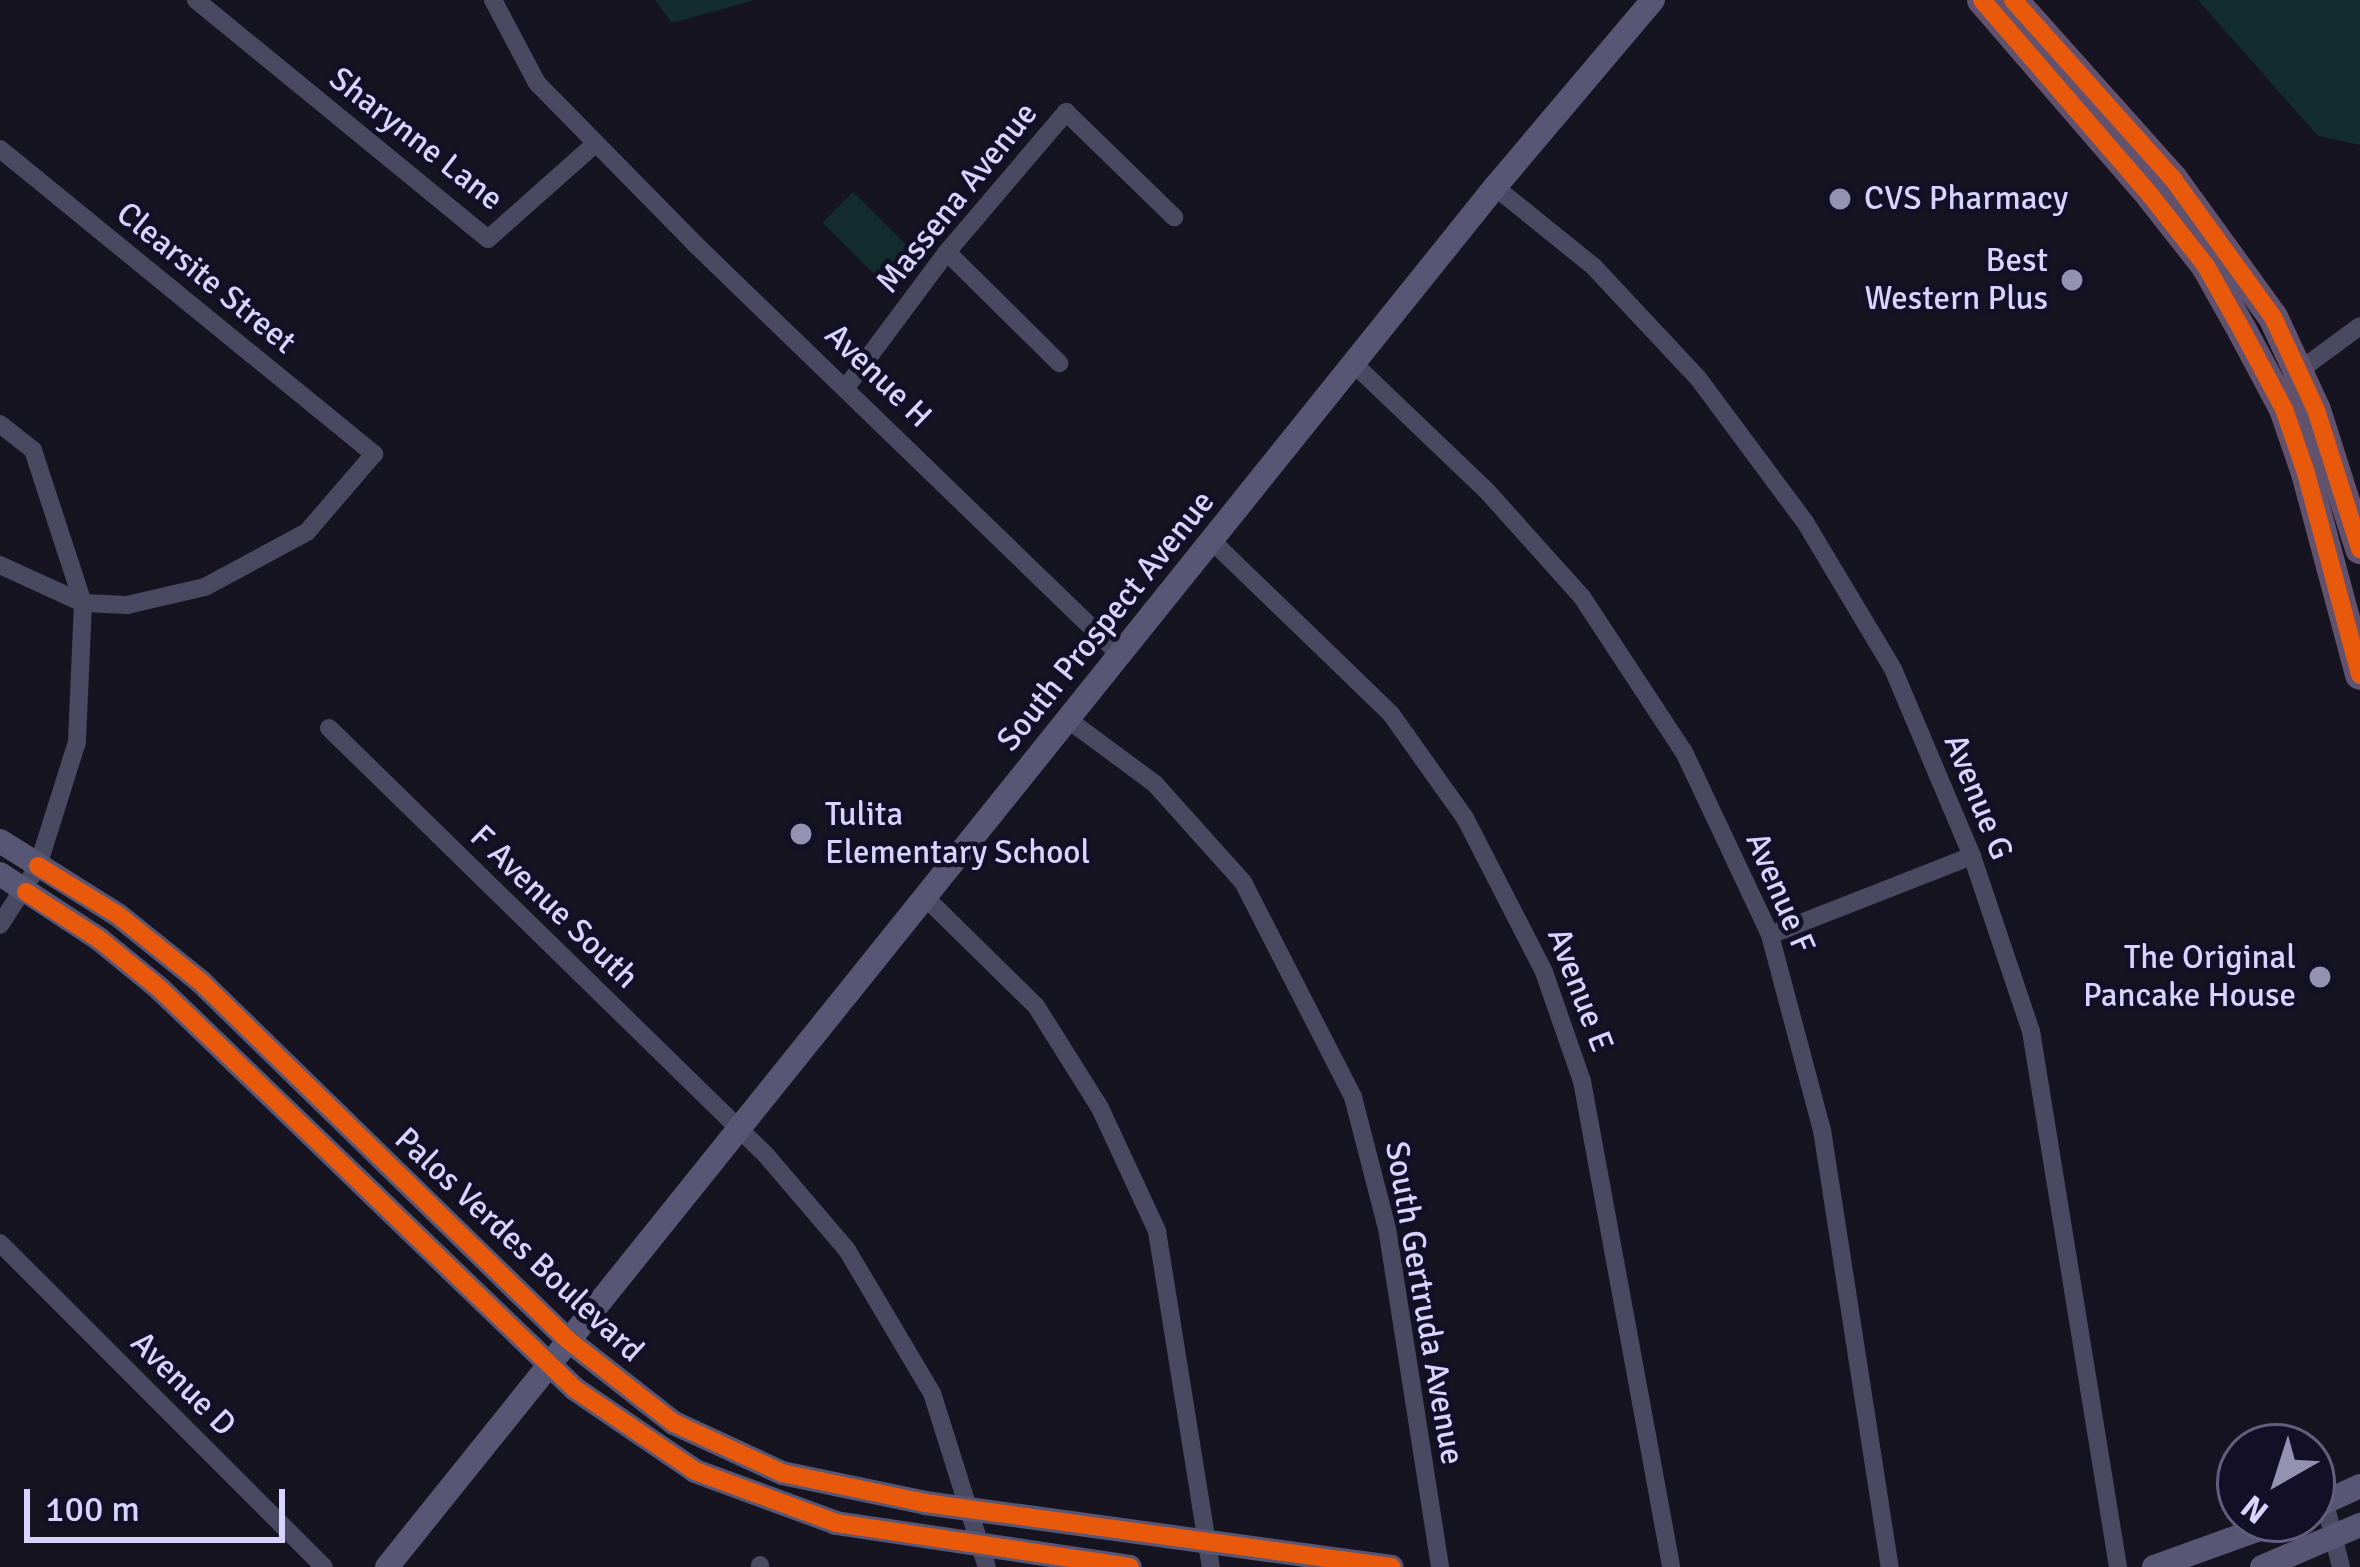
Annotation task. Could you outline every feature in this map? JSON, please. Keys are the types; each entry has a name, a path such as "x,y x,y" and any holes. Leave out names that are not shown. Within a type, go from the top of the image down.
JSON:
{"highway":[{"path":"1982,0 2206,266 2272,388 2322,520 2360,675"},
{"path":"2013,0 2152,155 2230,251 2273,317 2300,372 2360,550"},
{"path":"2026,49 2040,49 2116,134 2152,155"}],"main road":[{"name":"South Prospect Avenue","path":"387,1567 1070,721 1118,653 1495,187 1653,0"},
{"name":"Palos Verdes Boulevard","path":"0,841 118,915 201,982 568,1340 674,1423 782,1473 972,1512 1210,1555 1392,1567"},
{"name":"Palos Verdes Boulevard","path":"0,874 100,938 160,989 548,1364 633,1432 695,1471 762,1500 836,1523 986,1557 1130,1567"},
{"path":"2336,1537 2360,1525"},
{"path":"2154,1567 2221,1543"},
{"path":"2262,1567 2321,1543"}],"street":[{"name":"Sharynne Lane","path":"196,0 488,239 596,144"},
{"name":"Avenue H","path":"493,0 538,83 596,144 1118,653"},
{"name":"Massena Avenue","path":"847,386 947,253 1066,112 1174,217"},
{"name":"Clearsite Street","path":"0,148 374,454 307,532 206,587 128,605 82,603"},
{"name":"Avenue G","path":"1495,187 1594,268 1683,362 1805,522 1893,670 1972,856 2031,1031 2118,1567"},
{"path":"947,253 1059,363"},
{"path":"2272,388 2360,326"},
{"name":"Avenue F","path":"1354,364 1486,490 1582,597 1684,752 1770,935 1822,1130 1890,1567"},
{"path":"0,424 33,450 82,603 77,742 38,866 26,892 0,925"},
{"name":"Avenue E","path":"1212,541 1391,714 1465,818 1544,972 1582,1081 1671,1567"},
{"path":"0,565 82,603"},
{"name":"South Gertruda Avenue","path":"1070,721 1155,784 1243,882 1353,1097 1387,1228 1440,1567"},
{"name":"F Avenue South","path":"329,728 737,1130 847,1250 932,1393 986,1557"},
{"path":"1770,935 1972,856"},
{"path":"926,898 1036,1006 1100,1108 1157,1231 1210,1555"},
{"name":"Avenue D","path":"0,1243 324,1567"},
{"path":"2336,1537 2341,1567"}],"green space":[{"path":"655,0 755,0 672,23"},
{"path":"2198,0 2360,0 2360,145 2318,136"},
{"path":"853,192 923,262 893,292 823,222"}],"cycle path":[{"path":"1982,0 2151,196 2206,266 2243,332 2284,409 2306,473 2360,675"},
{"path":"2013,0 2173,179 2273,317 2316,410 2360,549"},
{"path":"38,866 118,915 201,982 568,1340 674,1423 782,1473 925,1503 1392,1567"},
{"path":"26,892 99,939 160,989 575,1389 695,1471 836,1523 1130,1567"}],"place":[{"name":"CVS Pharmacy","path":"1840,199"},
{"name":"Best Western Plus","path":"2072,280"},
{"name":"Tulita Elementary School","path":"801,834"},
{"name":"The Original Pancake House","path":"2320,977"}]}
